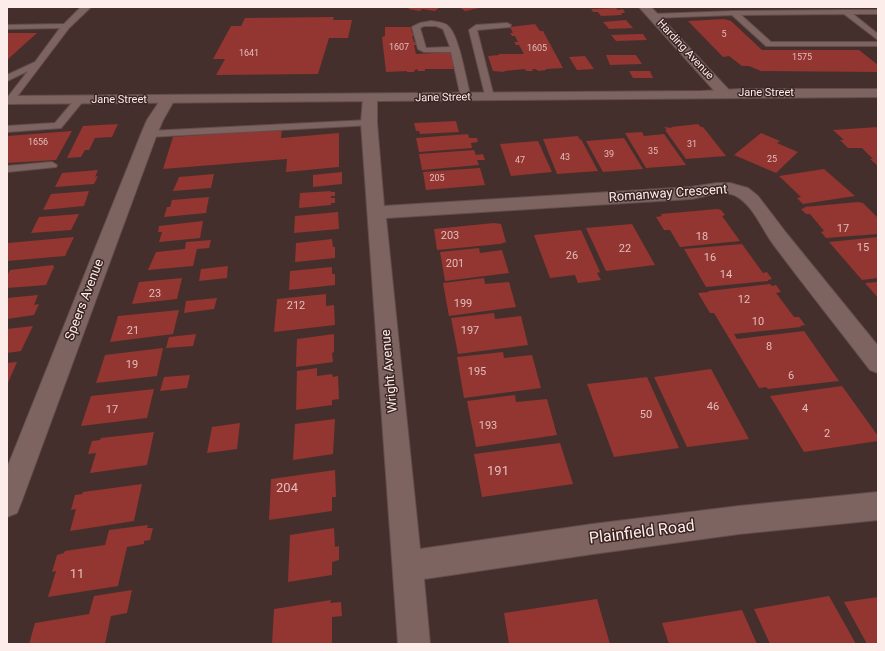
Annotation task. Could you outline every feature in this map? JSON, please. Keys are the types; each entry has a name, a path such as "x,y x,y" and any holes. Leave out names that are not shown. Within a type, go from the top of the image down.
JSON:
{"street":[{"name":"Harding Avenue","path":"650,12 724,93"},
{"name":"Jane Street","path":"8,100 489,98 724,93 878,93"},
{"name":"Wright Avenue","path":"370,98 369,123 376,213 414,644"},
{"name":"Speers Avenue","path":"7,503 149,134 155,120 168,99"},
{"name":"Romanway Crescent","path":"376,213 733,189 743,192 755,202 762,215 779,238 878,362"},
{"name":"Plainfield Road","path":"408,566 593,539 739,520 878,506"}],"lane":[{"path":"8,100 66,26 70,24 81,11 87,7"},
{"path":"650,12 878,12"},
{"path":"846,12 878,38"},
{"path":"734,13 769,44 878,44"},
{"path":"454,49 427,51 422,49 416,26 430,24 444,27 447,30 454,49 466,98"},
{"path":"489,98 473,30 476,27 507,25"},
{"path":"7,27 66,26"},
{"path":"7,78 41,59"},
{"path":"7,129 58,126 79,100"},
{"path":"149,134 369,123"},
{"path":"7,169 52,165"}],"building":[{"path":"411,7 440,7 435,11 422,9 420,11 408,9"},
{"path":"459,7 480,7 480,8 465,11"},
{"path":"616,8 618,10 623,9 625,13 621,13 622,15 601,16 598,12 593,12 591,9"},
{"path":"334,17 333,20 352,20 348,38 329,38 318,74 216,75 225,59 213,59 231,26 241,26 245,18"},
{"path":"724,19 731,21 762,50 859,50 878,65 878,72 761,71 749,66 742,66 729,56 723,57 688,21"},
{"path":"626,20 633,28 609,29 603,22"},
{"path":"535,24 540,31 543,31 563,68 539,71 532,69 533,71 526,71 525,69 504,71 505,72 493,71 488,56 499,54 524,54 519,45 516,45 514,42 518,42 515,36 512,36 510,33 513,33 510,27"},
{"path":"385,27 411,27 412,33 415,33 416,36 412,36 414,42 417,42 418,45 414,45 416,54 452,52 457,67 453,67 454,69 425,69 425,71 418,71 417,69 414,72 386,72 382,37 385,36"},
{"path":"7,33 37,33 7,60"},
{"path":"643,34 647,40 616,41 611,35"},
{"path":"606,55 636,55 642,64 610,65"},
{"path":"585,56 594,69 577,70 569,57"},
{"path":"629,71 650,71 653,78 633,78"},
{"path":"456,121 459,132 420,134 419,131 416,131 414,123"},
{"path":"118,124 112,137 95,138 89,150 85,150 81,157 67,158 83,126"},
{"path":"698,124 703,127 726,156 686,159 664,127 672,128 671,127"},
{"path":"878,127 878,166 870,159 873,159 862,148 848,148 840,140 844,140 833,130"},
{"path":"282,129 281,138 339,133 339,167 286,172 287,159 163,169 173,137"},
{"path":"72,131 56,160 7,163 7,136"},
{"path":"642,132 644,136 664,134 686,165 646,168 625,133"},
{"path":"761,133 780,141 777,143 798,152 776,173 734,155"},
{"path":"468,134 469,138 477,138 478,142 471,143 472,148 419,152 416,138"},
{"path":"578,136 598,171 557,174 543,139"},
{"path":"624,138 643,169 603,172 586,141"},
{"path":"538,141 552,172 511,176 500,144"},
{"path":"474,150 476,155 483,154 485,160 477,160 479,165 422,170 419,154"},
{"path":"480,168 485,185 426,190 423,172"},
{"path":"824,169 855,196 803,204 797,198 801,197 779,176"},
{"path":"98,170 95,177 98,176 94,184 55,187 62,173"},
{"path":"342,172 342,184 313,187 313,175"},
{"path":"214,174 211,188 173,191 179,177"},
{"path":"89,191 84,206 43,210 51,194"},
{"path":"335,192 335,196 331,196 331,198 335,198 335,203 331,203 331,205 299,208 300,193"},
{"path":"209,197 206,213 164,217 167,207 170,207 172,200"},
{"path":"858,202 863,203 878,218 878,234 826,238 821,232 824,231 810,214 806,214 801,209 805,208 804,207"},
{"path":"717,209 721,210 725,215 722,216 740,241 680,247 670,230 664,230 656,217 662,216 661,214"},
{"path":"338,212 339,229 294,233 295,216"},
{"path":"79,214 71,230 31,233 39,217"},
{"path":"203,221 200,238 159,242 162,232 158,232 159,226"},
{"path":"494,223 501,224 506,242 500,244 437,250 434,229"},
{"path":"632,224 655,265 606,271 586,228"},
{"path":"581,230 600,272 597,273 601,280 578,283 575,275 550,278 534,235"},
{"path":"74,237 65,256 7,261 8,243"},
{"path":"878,237 878,278 862,280 829,242"},
{"path":"332,239 333,247 335,247 335,258 295,262 296,243"},
{"path":"211,240 209,248 197,249 193,266 148,270 156,252 185,249 186,242"},
{"path":"742,244 763,273 767,272 772,279 768,281 706,287 684,249"},
{"path":"479,248 480,253 502,250 509,273 445,281 440,252"},
{"path":"53,265 54,267 46,285 7,288 7,276 10,270"},
{"path":"228,266 227,278 199,281 201,269"},
{"path":"332,267 332,274 335,274 335,285 289,290 290,271"},
{"path":"182,278 177,299 132,304 139,282"},
{"path":"484,278 485,284 509,282 516,307 449,316 443,283"},
{"path":"878,282 878,298 865,283"},
{"path":"770,284 772,286 776,285 781,292 776,293 794,317 799,317 805,325 800,326 801,327 734,334 737,339 804,331 839,381 768,389 766,387 759,388 714,313 710,313 698,293"},
{"path":"326,294 326,306 334,305 335,325 274,332 277,299"},
{"path":"38,295 34,305 39,304 34,315 7,319 7,298"},
{"path":"217,298 214,309 184,313 186,301"},
{"path":"179,310 173,334 110,342 118,316"},
{"path":"494,313 495,319 521,316 528,345 458,354 451,318"},
{"path":"33,326 21,351 7,353 7,329"},
{"path":"196,334 193,346 166,348 169,337"},
{"path":"334,334 334,352 332,353 333,362 296,367 297,339"},
{"path":"163,348 157,376 96,383 105,355"},
{"path":"503,352 504,358 532,355 541,388 464,398 457,357"},
{"path":"17,362 7,385 7,363"},
{"path":"317,368 317,376 332,374 333,377 338,376 339,399 332,400 332,405 296,410 297,371"},
{"path":"711,369 749,439 687,447 654,377"},
{"path":"190,375 187,388 160,391 164,377"},
{"path":"647,377 679,448 614,457 587,384"},
{"path":"842,386 878,436 878,441 804,452 770,396"},
{"path":"154,389 147,418 81,426 91,396"},
{"path":"515,395 516,402 547,399 557,435 476,447 467,401"},
{"path":"335,419 333,454 293,460 295,424"},
{"path":"240,423 237,449 207,453 212,427"},
{"path":"154,432 147,465 90,473 96,453 88,454 92,441 100,440 101,438"},
{"path":"560,443 573,484 482,497 474,454"},
{"path":"335,470 336,497 332,497 332,511 269,520 271,479"},
{"path":"142,484 134,521 70,531 76,509 71,510 75,495 82,494 83,492"},
{"path":"148,525 147,528 153,528 150,540 144,541 144,544 127,547 118,586 48,597 56,571 52,572 57,555 64,553 65,551 105,545 109,530"},
{"path":"334,528 335,547 339,546 339,560 332,562 332,575 288,582 290,535"},
{"path":"132,590 127,613 111,616 105,644 29,644 35,623 89,614 94,596"},
{"path":"829,596 856,644 770,644 754,609"},
{"path":"878,597 878,644 867,644 844,602"},
{"path":"597,599 610,644 509,644 504,613"},
{"path":"331,600 330,603 341,602 342,616 332,617 332,644 272,644 274,609"},
{"path":"742,610 757,644 669,644 662,623"}]}
